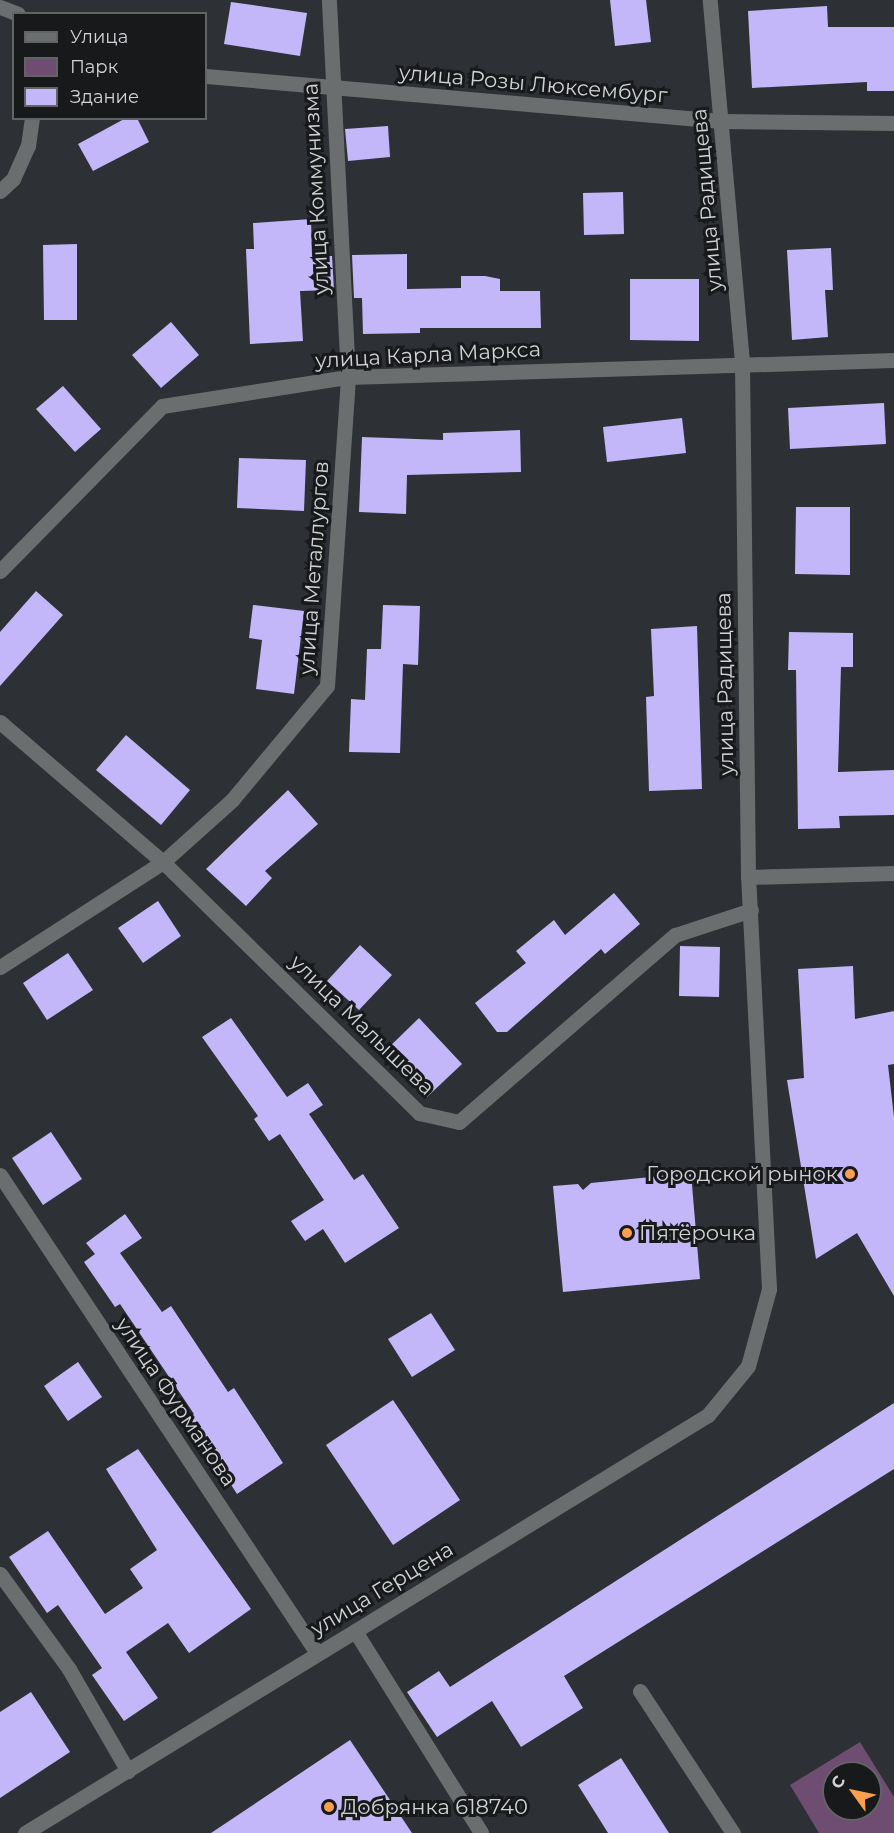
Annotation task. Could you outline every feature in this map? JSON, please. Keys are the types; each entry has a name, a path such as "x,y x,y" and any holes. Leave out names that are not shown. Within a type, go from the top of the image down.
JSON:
{"street":[{"name":"улица Коммунизма","path":"329,0 348,376"},
{"name":"улица Радищева","path":"710,0 742,362 748,877 769,1289 748,1366"},
{"name":"улица Розы Люксембург","path":"207,76 332,89 721,121 894,123"},
{"path":"0,190 14,179 28,146 32,120"},
{"name":"улица Карла Маркса","path":"0,571 162,406 348,376 742,362 894,360"},
{"name":"улица Металлургов","path":"0,968 164,862 232,800 327,686 348,376"},
{"name":"улица Малышева","path":"0,722 164,862 419,1113 459,1122 675,935 751,910"},
{"path":"748,877 894,873"},
{"name":"улица Фурманова","path":"0,1175 317,1653"},
{"name":"улица Герцена","path":"25,1833 708,1415 748,1366"},
{"path":"0,1574 69,1669 128,1771"},
{"path":"355,1630 481,1833"},
{"path":"640,1691 733,1833"}],"green space":[{"path":"860,1742 872,1761 829,1761"},
{"path":"822,1765 822,1821 882,1821 882,1778 894,1797 894,1833 819,1833 790,1785"}],"building":[{"path":"610,0 646,0 651,42 615,46"},
{"path":"231,2 307,13 300,56 224,44"},
{"path":"827,6 828,27 894,27 894,91 867,91 867,82 752,88 748,11"},
{"path":"122,120 138,120 149,142 93,171 78,144"},
{"path":"388,126 390,157 348,161 345,129"},
{"path":"623,192 624,234 584,235 583,193"},
{"path":"311,219 312,256 332,256 334,290 300,291 303,341 250,344 246,249 254,249 253,223"},
{"path":"77,244 77,320 44,320 43,245"},
{"path":"831,248 833,290 825,290 828,337 792,340 787,250"},
{"path":"407,254 407,289 461,288 461,276 485,276 500,279 500,291 540,291 541,328 420,328 420,333 363,334 362,298 354,298 352,255"},
{"path":"630,279 699,279 699,341 630,340"},
{"path":"171,322 199,355 161,388 132,355"},
{"path":"63,386 101,429 75,452 36,409"},
{"path":"884,403 886,444 790,449 788,408"},
{"path":"682,418 686,453 607,462 603,427"},
{"path":"520,430 521,472 407,475 406,514 359,512 362,437 443,440 443,433"},
{"path":"239,458 306,460 304,511 237,508"},
{"path":"796,507 850,507 850,575 795,574"},
{"path":"36,591 63,615 0,686 0,632"},
{"path":"253,605 304,611 294,694 256,689 262,640 249,638"},
{"path":"383,605 420,606 418,665 403,664 400,753 349,752 351,699 365,700 367,649 381,649"},
{"path":"697,626 702,789 649,791 646,697 654,696 651,629"},
{"path":"789,632 853,633 853,667 841,667 838,772 894,770 894,815 839,816 840,828 798,829 796,670 788,670"},
{"path":"126,735 190,790 161,825 96,770"},
{"path":"288,790 318,824 265,871 272,878 246,906 206,869"},
{"path":"614,893 640,924 605,954 601,949 507,1032 497,1032 475,1003 526,963 516,951 554,920 565,935"},
{"path":"158,901 181,936 143,963 118,928"},
{"path":"360,945 392,975 359,1010 327,981"},
{"path":"680,946 720,947 719,997 679,996"},
{"path":"68,953 93,990 47,1020 23,983"},
{"name":"Городской рынок","path":"853,966 855,1019 894,1011 894,1064 888,1065 894,1117 894,1296 857,1233 816,1259 787,1080 804,1078 798,969"},
{"path":"231,1018 287,1097 308,1083 323,1105 309,1114 354,1180 363,1174 399,1228 345,1263 323,1229 305,1241 291,1221 324,1200 280,1134 269,1141 254,1119 258,1116 202,1037"},
{"path":"419,1018 462,1064 427,1097 384,1052"},
{"path":"51,1132 82,1179 43,1205 12,1158"},
{"name":"Пятёрочка","path":"691,1173 700,1279 563,1292 553,1186 578,1184 583,1190 591,1183"},
{"path":"125,1214 142,1238 120,1253 162,1312 171,1306 228,1392 234,1388 283,1463 237,1494 188,1418 194,1414 120,1304 115,1307 84,1262 95,1254 86,1243"},
{"path":"431,1313 455,1350 412,1377 388,1339"},
{"path":"78,1362 102,1397 68,1421 44,1386"},
{"path":"393,1400 460,1500 393,1545 326,1445"},
{"path":"894,1403 894,1469 564,1676 583,1708 521,1747 492,1701 437,1737 407,1692 439,1671 450,1687"},
{"path":"138,1449 251,1609 189,1653 168,1623 126,1652 158,1698 124,1721 92,1675 102,1668 58,1605 47,1613 9,1557 48,1531 105,1614 143,1588 130,1569 157,1550 106,1469"},
{"path":"31,1692 70,1752 0,1798 0,1712"},
{"path":"350,1740 412,1833 211,1833"},
{"path":"621,1758 669,1833 608,1833 578,1785"}],"place":[{"name":"Городской рынок","path":"850,1174"},
{"name":"Пятёрочка","path":"627,1233"},
{"name":"Добрянка 618740","path":"329,1807"}]}
